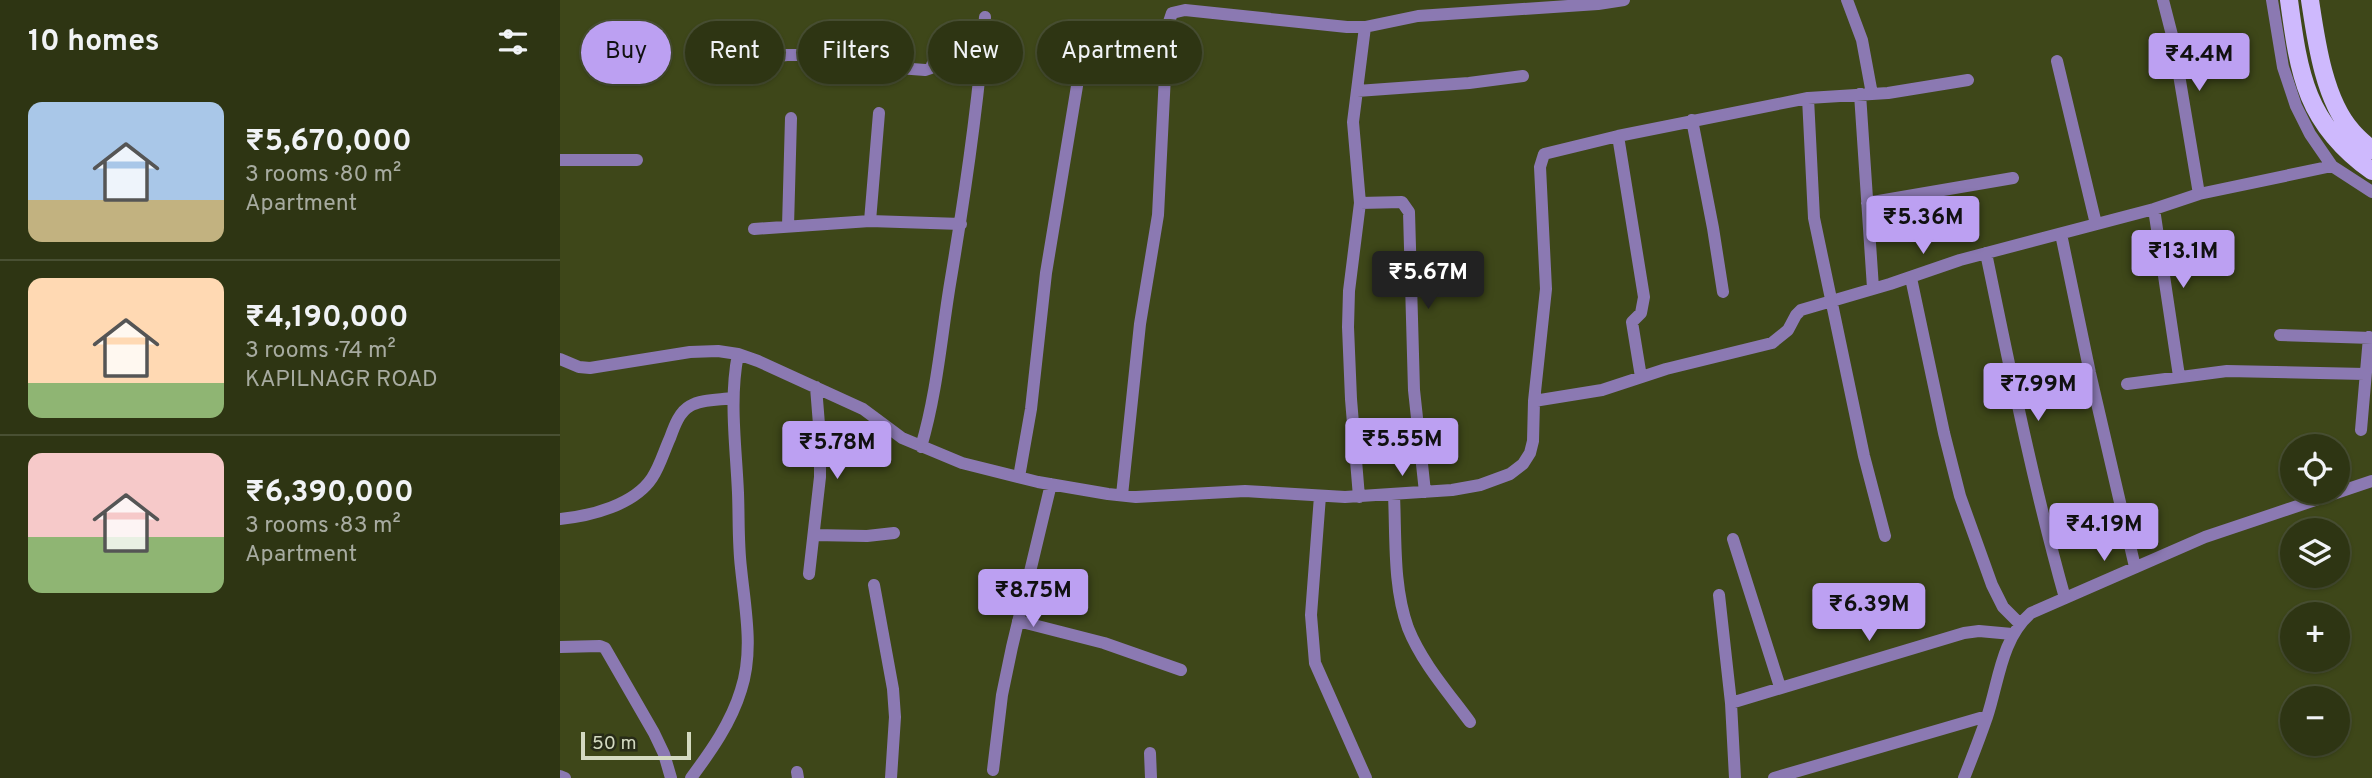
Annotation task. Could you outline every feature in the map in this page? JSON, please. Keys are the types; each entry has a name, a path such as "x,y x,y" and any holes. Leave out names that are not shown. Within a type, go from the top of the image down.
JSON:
{"main road":[{"path":"2289,0 2304,86 2316,111 2341,146 2372,171"},
{"path":"2310,0 2323,70 2338,111 2351,131 2372,150"}],"street":[{"path":"1122,495 1136,351 1158,215 1165,75 1172,13 1185,10 1365,27 1418,16 1624,0"},
{"path":"1847,0 1862,40 1866,94 1867,203 1873,289"},
{"path":"2163,0 2173,39 2199,194"},
{"path":"2272,0 2283,68 2296,106 2310,134 2332,166 2372,192"},
{"path":"1359,497 1348,327 1349,291 1360,203 1353,122 1365,27"},
{"path":"784,55 814,55 859,65 928,69"},
{"path":"2057,61 2096,224"},
{"path":"1357,91 1469,83 1523,76"},
{"path":"560,359 579,367 590,368 690,352 718,351 738,354 863,409 902,438 962,463 1051,484 1136,497 1220,490 1359,497 1480,485 1510,474 1523,464 1533,441 1534,401 1546,289 1541,160 1544,155 1692,120 1808,98 1866,94 1968,80"},
{"path":"921,447 935,395 979,84"},
{"path":"1020,477 1046,273 1077,86"},
{"path":"1808,98 1814,218 1864,456 1885,536"},
{"path":"870,220 879,113"},
{"path":"788,226 791,118"},
{"path":"1692,120 1723,292"},
{"path":"1618,136 1644,297 1643,307 1632,322 1641,377"},
{"path":"560,160 637,160"},
{"path":"1534,401 1602,390 1641,377 1772,343 1787,330 1801,310 1986,253 2154,209 2199,194 2332,166"},
{"path":"1867,203 2013,178"},
{"path":"1360,203 1402,202 1409,212 1414,390 1426,492"},
{"path":"2154,209 2179,376"},
{"path":"754,229 870,220 961,224"},
{"path":"2060,234 2135,567"},
{"path":"1986,253 2024,440 2065,598"},
{"path":"1911,278 1960,496 1992,585 2016,629"},
{"path":"2280,335 2370,338 2361,430"},
{"path":"691,778 729,721 742,688 747,657 747,625 739,548 733,398 738,354"},
{"path":"2127,384 2227,371 2365,374"},
{"path":"809,574 820,477 816,387"},
{"path":"560,519 584,515 633,497 645,488 654,476 675,425 690,405 733,398"},
{"path":"1964,778 1987,716 2003,660 2016,629 2031,614 2204,537 2372,481"},
{"path":"993,771 1002,695 1051,484"},
{"path":"1394,495 1400,596 1408,628 1424,660 1469,722"},
{"path":"1320,496 1311,615 1315,663 1366,778"},
{"path":"814,535 867,536 894,533"},
{"path":"1733,539 1780,687"},
{"path":"874,585 893,689 895,718 891,778"},
{"path":"1719,595 1731,703 1735,778"},
{"path":"1018,621 1104,643 1181,670"},
{"path":"1731,703 1964,633 2016,629"},
{"path":"560,647 605,648 654,733 671,778"},
{"path":"1774,778 1987,716"},
{"path":"1150,753 1151,778"}]}
